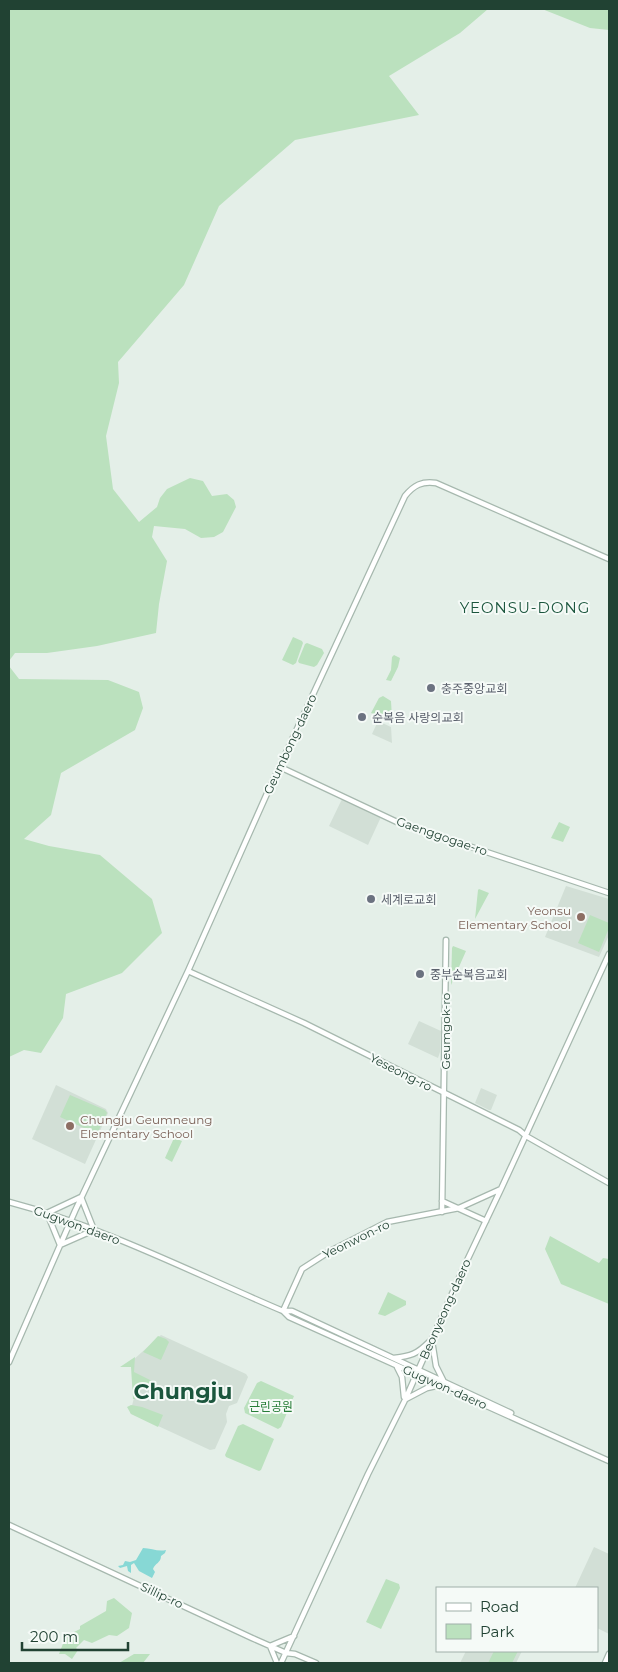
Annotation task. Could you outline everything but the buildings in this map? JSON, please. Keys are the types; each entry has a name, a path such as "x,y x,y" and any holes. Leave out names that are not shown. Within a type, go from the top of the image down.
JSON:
{"street":[{"name":"Geumbong-daero","path":"60,1245 188,971 405,496 416,485 427,482 436,483 609,560"},
{"name":"Gaenggogae-ro","path":"280,767 397,822 609,894"},
{"name":"Geumgok-ro","path":"442,1212 446,940"},
{"name":"Beonyeong-daero","path":"279,1663 286,1653 404,1400 609,954"},
{"name":"Yeseong-ro","path":"188,971 304,1023 519,1130 526,1136 609,1183"},
{"name":"Yeonwon-ro","path":"283,1311 300,1273 305,1267 330,1251 386,1222 459,1208 501,1189"},
{"path":"9,1362 60,1245 94,1230 82,1197 47,1213 60,1245"},
{"path":"442,1200 486,1221"},
{"name":"Gugwon-daero","path":"9,1202 71,1220 283,1311 289,1317 394,1361 609,1460"},
{"path":"432,1339 436,1366 442,1384 427,1388 404,1400 404,1384 394,1361 420,1351 432,1339"},
{"name":"Sillip-ro","path":"9,1525 270,1646 316,1663"},
{"path":"279,1663 270,1646 294,1636"},
{"path":"605,1663 609,1654"}],"shaded area":[{"path":"378,721 391,727 392,743 372,734"},
{"path":"342,799 381,817 368,845 329,826"},
{"name":"Yeonsu Elementary School","path":"566,886 609,899 609,935 599,957 545,937"},
{"path":"419,1021 441,1031 438,1058 408,1044"},
{"name":"Chungju Geumneung Elementary School","path":"56,1085 106,1109 108,1113 85,1164 32,1139"},
{"path":"481,1088 497,1095 491,1110 475,1103"},
{"path":"161,1335 246,1374 248,1377 237,1403 229,1406 226,1414 227,1422 215,1449 210,1450 130,1413 134,1398 132,1361"},
{"path":"594,1547 609,1554 609,1634 598,1628 598,1587 575,1587"},
{"path":"466,1652 522,1652 516,1663 460,1663"}],"green space":[{"path":"9,9 488,9 460,33 389,76 419,115 295,140 219,206 184,285 118,362 119,383 106,436 113,489 139,522 157,507 160,498 167,489 190,478 203,481 212,496 227,494 234,500 236,507 223,532 214,537 201,538 185,529 154,526 152,537 167,561 156,633 97,646 47,653 15,653 9,661"},
{"path":"542,9 609,9 609,30 590,28"},
{"path":"293,637 303,643 296,663 293,665 282,660"},
{"path":"307,643 322,649 324,653 314,667 299,663 298,661"},
{"path":"394,655 400,658 398,667 391,681 386,680 391,670 392,657"},
{"path":"9,666 19,679 108,680 139,692 143,708 135,730 61,773 51,815 24,839 49,846 100,855 152,899 162,933 122,973 66,994 63,1018 41,1053 24,1050 9,1057"},
{"path":"383,696 391,701 392,718 390,719 371,713 379,698"},
{"path":"559,822 570,827 563,842 551,838"},
{"path":"478,890 489,893 475,919"},
{"path":"590,915 609,923 609,928 599,952 578,943"},
{"path":"453,946 466,951 451,985 452,948"},
{"path":"70,1095 105,1110 107,1113 97,1134 60,1117"},
{"path":"174,1138 182,1141 172,1162 165,1158"},
{"path":"550,1236 599,1263 603,1258 609,1259 609,1304 561,1284 545,1249"},
{"path":"388,1292 406,1301 406,1305 385,1316 378,1314"},
{"path":"158,1336 169,1342 161,1360 143,1352"},
{"path":"135,1357 134,1372 152,1381 147,1387 142,1386 136,1399 133,1399 131,1367 120,1367"},
{"name":"근린공원","path":"261,1381 294,1396 281,1427 278,1429 245,1413 244,1408 257,1383"},
{"path":"131,1405 163,1415 158,1427 131,1414 127,1407"},
{"name":"근린공원","path":"243,1424 274,1439 259,1471 225,1455 238,1426"},
{"path":"386,1579 399,1584 400,1588 381,1629 366,1622"},
{"path":"114,1598 132,1613 129,1628 117,1636 109,1635 92,1643 84,1640 76,1648 78,1650 72,1659 65,1654 59,1654 66,1636 106,1611 107,1601"},
{"path":"494,1652 518,1652 512,1663 488,1663"},
{"path":"134,1654 150,1654 143,1663 119,1663"}],"water":[{"path":"143,1548 160,1551 166,1550 153,1569 155,1572 152,1578 139,1571 134,1563 131,1565 131,1573 128,1571 127,1566 120,1568 118,1566 123,1565 125,1561 136,1560"}],"place":[{"name":"충주중앙교회","path":"431,688"},
{"name":"순복음 사랑의교회","path":"362,717"},
{"name":"세계로교회","path":"371,899"},
{"name":"Yeonsu Elementary School","path":"581,917"},
{"name":"중부순복음교회","path":"420,974"},
{"name":"Chungju Geumneung Elementary School","path":"70,1126"}],"district":[{"name":"YEONSU-DONG","path":"525,607"},
{"name":"Chungju","path":"183,1391"}]}
